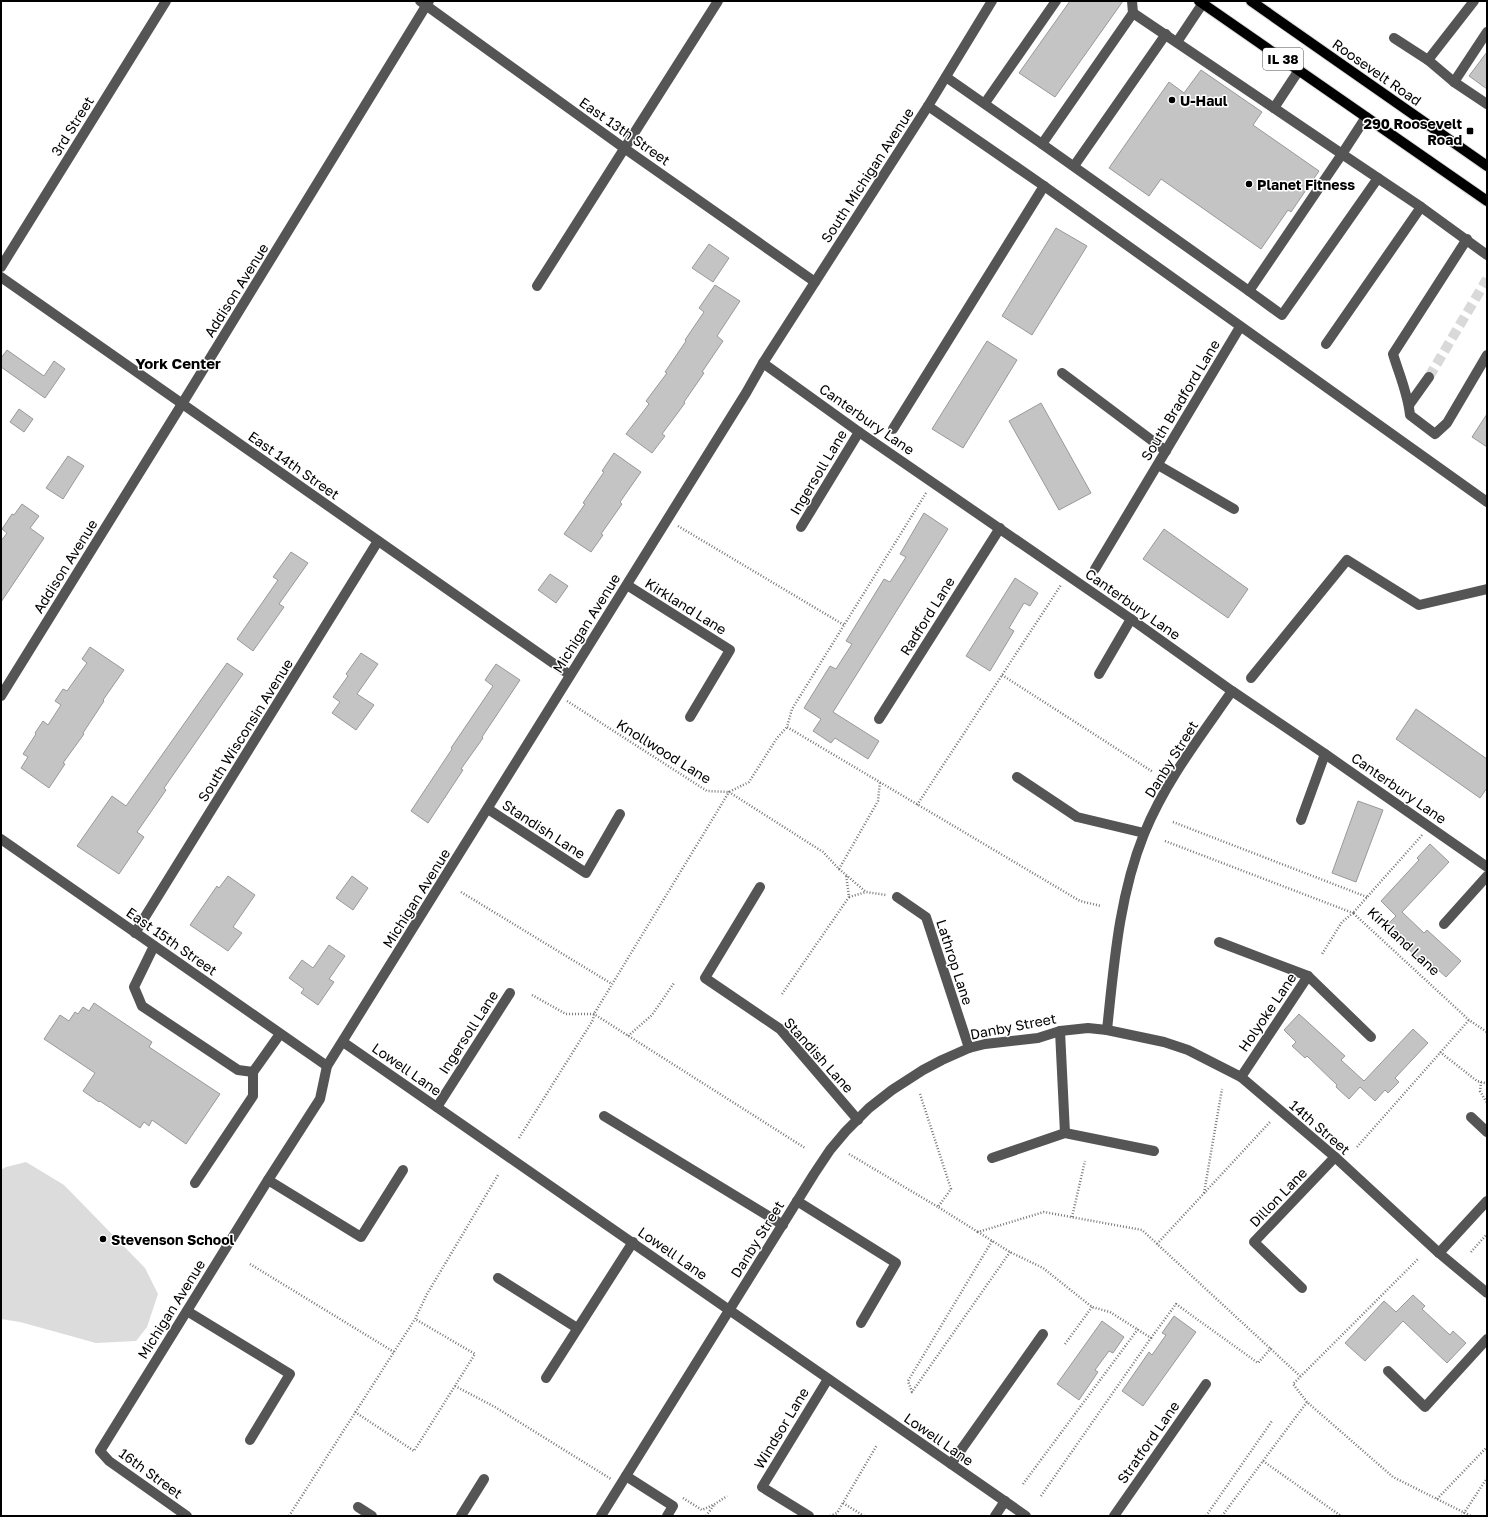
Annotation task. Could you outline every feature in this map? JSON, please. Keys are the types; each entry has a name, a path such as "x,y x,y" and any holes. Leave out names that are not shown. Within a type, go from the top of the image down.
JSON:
{"main road":[{"name":"Roosevelt Road","path":"1251,1 1487,166"},
{"name":"IL 38","path":"1201,2 1487,201"}],"street":[{"name":"3rd Street","path":"1,267 166,1"},
{"path":"537,286 718,1"},
{"name":"South Michigan Avenue","path":"763,363 928,106 992,1"},
{"path":"985,103 1056,1"},
{"path":"1042,144 1133,13 1132,1"},
{"path":"1428,60 1474,1"},
{"path":"1177,42 1201,2"},
{"name":"East 13th Street","path":"425,3 624,148 815,282"},
{"name":"Addison Avenue","path":"1,696 182,404 425,3"},
{"path":"1133,13 1422,207 1487,254"},
{"path":"1454,82 1487,32"},
{"path":"1074,166 1166,34"},
{"path":"1394,38 1428,60 1454,82 1487,104"},
{"path":"1274,108 1299,70"},
{"path":"946,76 1282,314 1378,178"},
{"path":"928,106 1044,186 1487,502"},
{"path":"1249,291 1366,117"},
{"path":"893,429 1044,186"},
{"path":"1326,344 1422,207"},
{"path":"1467,239 1393,354 1409,405 1410,415 1435,434 1447,423 1487,355"},
{"name":"East 14th Street","path":"1,277 570,676"},
{"name":"South Bradford Lane","path":"1095,569 1240,327"},
{"name":"Canterbury Lane","path":"763,363 1232,691 1487,867"},
{"name":"Michigan Avenue","path":"100,1451 320,1099 327,1066 627,585 763,363"},
{"path":"1062,373 1166,451"},
{"path":"1409,405 1428,377"},
{"name":"Ingersoll Lane","path":"801,527 860,432"},
{"path":"1158,465 1234,509"},
{"name":"Radford Lane","path":"879,719 1000,528"},
{"name":"South Wisconsin Avenue","path":"135,933 378,541"},
{"path":"1251,678 1347,560 1419,605 1487,589"},
{"name":"Kirkland Lane","path":"627,585 730,650 690,717"},
{"path":"1099,674 1131,619"},
{"name":"Danby Street","path":"601,1516 830,1150 869,1108 892,1090 923,1070 969,1048 985,1044 1038,1038 1060,1031 1088,1028 1107,1030 1118,936 1124,903 1144,833 1164,792 1232,691"},
{"path":"1300,820 1325,754"},
{"path":"1017,777 1077,817 1144,833"},
{"name":"Standish Lane","path":"488,809 586,873 620,814"},
{"name":"East 15th Street","path":"1,839 327,1066"},
{"path":"1444,924 1487,876"},
{"name":"Standish Lane","path":"760,887 705,978 780,1029 858,1120"},
{"name":"Lathrop Lane","path":"897,897 926,917 969,1048"},
{"path":"1219,942 1308,976"},
{"path":"154,946 134,987 142,1006 238,1070 253,1072"},
{"name":"Holyoke Lane","path":"1241,1077 1308,976 1371,1037"},
{"name":"Ingersoll Lane","path":"437,1107 510,993"},
{"name":"14th Street","path":"1107,1030 1164,1042 1188,1050 1241,1077 1335,1157 1439,1253 1487,1293"},
{"path":"1060,1031 1065,1133"},
{"path":"195,1183 253,1096 253,1072 280,1034"},
{"name":"Lowell Lane","path":"343,1042 1026,1516"},
{"path":"604,1116 782,1225"},
{"path":"1471,1117 1487,1132"},
{"path":"992,1158 1065,1133 1154,1151"},
{"name":"Dillon Lane","path":"1302,1288 1254,1242 1335,1157"},
{"path":"268,1180 361,1237 403,1170"},
{"path":"797,1201 896,1263 861,1324"},
{"path":"1439,1253 1487,1201"},
{"path":"546,1378 633,1242"},
{"path":"498,1278 577,1328"},
{"path":"187,1311 290,1374 250,1440"},
{"path":"951,1464 1043,1334"},
{"path":"1388,1371 1425,1407 1487,1339"},
{"name":"Windsor Lane","path":"809,1516 762,1487 828,1379"},
{"name":"Stratford Lane","path":"1114,1516 1206,1384"},
{"name":"16th Street","path":"100,1451 109,1462 187,1516"},
{"path":"626,1476 673,1506 667,1516"},
{"path":"461,1516 484,1478"},
{"path":"995,1516 1005,1501"},
{"path":"358,1507 372,1516"}],"path":[{"path":"519,1138 729,792 748,782 777,738 787,727 792,709 932,482"},
{"path":"676,525 844,625"},
{"path":"917,805 1063,583"},
{"path":"1002,675 1152,772"},
{"name":"Knollwood Lane","path":"558,695 707,791 729,792"},
{"path":"787,727 1080,901 1101,906"},
{"path":"839,869 878,801 880,782"},
{"path":"729,792 823,852 839,869 866,892"},
{"path":"1173,822 1367,898"},
{"name":"Kirkland Lane","path":"1430,827 1353,913 1469,1020 1487,1032"},
{"path":"1165,841 1353,913 1342,922 1322,954"},
{"path":"846,874 849,897"},
{"path":"461,892 612,984"},
{"path":"782,994 849,897 866,892 886,896"},
{"path":"628,1036 652,1015 674,982"},
{"path":"532,995 566,1014 594,1014 805,1148"},
{"path":"1358,1147 1469,1020"},
{"path":"1440,1052 1477,1081 1487,1082"},
{"path":"1481,1082 1480,1091 1482,1098 1487,1104"},
{"path":"1204,1194 1222,1089"},
{"path":"920,1094 951,1189 938,1207"},
{"path":"1157,1244 1270,1122"},
{"path":"849,1154 1010,1252 1043,1268 1092,1307 1110,1312 1151,1338"},
{"path":"1072,1217 1085,1161"},
{"path":"289,1516 415,1319 426,1294 498,1175"},
{"path":"978,1232 1044,1212 1142,1230 1300,1376"},
{"path":"1471,1252 1487,1234"},
{"path":"992,1241 908,1382 912,1392 1010,1252"},
{"path":"1419,1258 1292,1384 1307,1402 1393,1476 1471,1516"},
{"path":"250,1264 394,1352"},
{"path":"1041,1496 1176,1304 1258,1363 1271,1348"},
{"path":"1065,1344 1092,1307"},
{"path":"355,1412 414,1451 475,1354 415,1319"},
{"path":"1023,1484 1138,1329"},
{"path":"455,1386 495,1407 620,1485"},
{"path":"1222,1516 1307,1402"},
{"path":"1206,1516 1272,1422"},
{"path":"830,1516 837,1513 877,1445"},
{"path":"1437,1499 1487,1447"},
{"path":"1263,1461 1341,1516"},
{"path":"1462,1516 1487,1478"},
{"path":"682,1498 702,1510 728,1496"},
{"path":"843,1503 864,1516"},
{"path":"706,1516 715,1504"}],"shaded area":[{"path":"26,1162 64,1185 145,1268 158,1294 147,1327 136,1341 96,1343 20,1322 1,1319 1,1170 6,1167"}],"building":[{"path":"1070,1 1123,1 1055,97 1019,73"},
{"path":"1487,52 1487,89 1469,76"},
{"path":"1201,70 1262,112 1253,125 1319,171 1291,212 1288,210 1261,249 1161,179 1149,196 1109,168 1169,82 1184,93"},
{"path":"1056,228 1087,246 1032,335 1002,316"},
{"path":"709,244 729,258 713,282 692,268"},
{"path":"715,285 740,301 717,336 723,341 702,372 704,373 684,402 685,403 662,434 665,436 652,453 626,434 649,404 646,401 667,373 665,372 704,312 699,308"},
{"path":"987,341 1017,360 963,448 932,429"},
{"path":"7,350 44,376 54,361 65,369 45,398 1,367 1,358"},
{"path":"1041,403 1091,493 1059,510 1009,421"},
{"path":"19,409 33,419 24,432 10,422"},
{"path":"1487,414 1487,447 1472,437"},
{"path":"614,453 641,472 620,502 622,504 601,534 603,535 591,552 564,534 585,504 583,503 604,472 602,471"},
{"path":"68,456 84,466 63,499 46,488"},
{"path":"22,504 39,516 30,528 44,538 1,602 1,541 7,533 2,529 12,514 14,515"},
{"path":"924,513 948,529 833,712 879,741 868,759 835,738 831,743 813,731 821,719 804,708 830,666 836,669 852,644 846,641 884,579 890,582 906,557 900,554"},
{"path":"1164,529 1248,589 1228,618 1143,559"},
{"path":"291,552 308,563 279,604 284,607 253,651 237,639 278,580 273,577"},
{"path":"550,574 568,586 556,603 538,590"},
{"path":"1015,578 1038,593 1030,606 1024,603 1009,628 1014,631 990,671 966,656"},
{"path":"90,647 124,670 103,700 104,701 83,733 84,734 63,763 65,764 49,788 21,768 28,757 23,754 43,721 48,725 61,705 55,701 63,689 67,691 87,663 82,659"},
{"path":"361,653 378,664 357,694 374,705 356,730 332,713 340,702 333,697 348,676 346,674"},
{"path":"227,663 243,674 164,788 166,790 137,832 144,837 119,874 77,846 112,796 126,806"},
{"path":"496,664 520,680 482,737 483,738 461,769 463,770 428,823 411,811 493,686 485,680"},
{"path":"1416,709 1487,759 1487,788 1480,798 1396,739"},
{"path":"1358,801 1383,810 1356,882 1332,873"},
{"path":"1430,844 1449,862 1402,912 1424,933 1427,930 1461,961 1446,977 1425,958 1422,962 1385,927 1396,916 1381,901 1419,860 1417,858"},
{"path":"228,876 255,895 233,927 242,933 228,951 190,925 217,886 219,888"},
{"path":"352,876 368,888 353,910 336,898"},
{"path":"329,945 345,956 329,979 334,982 318,1005 301,993 304,989 289,978 302,960 313,968"},
{"path":"94,1003 152,1042 149,1047 220,1094 186,1144 152,1120 149,1126 144,1122 140,1128 83,1091 95,1073 44,1039 60,1015 69,1021 75,1012 78,1014 83,1007 89,1011"},
{"path":"1299,1014 1345,1056 1341,1060 1364,1081 1413,1029 1428,1043 1395,1078 1399,1082 1388,1093 1385,1090 1375,1101 1360,1087 1349,1099 1307,1056 1305,1058 1292,1046 1296,1042 1284,1030"},
{"path":"1413,1295 1425,1306 1422,1309 1450,1335 1453,1331 1466,1343 1447,1363 1403,1321 1365,1361 1345,1343 1384,1301 1396,1312"},
{"path":"1174,1316 1196,1332 1143,1406 1122,1391 1149,1352 1152,1355 1166,1335 1162,1333"},
{"path":"1102,1321 1124,1337 1113,1353 1109,1351 1095,1370 1098,1372 1079,1400 1057,1384"}],"tunnel":[{"path":"1429,377 1487,279"}],"place":[{"name":"U-Haul","path":"1172,100"},
{"name":"290 Roosevelt Road","path":"1470,131"},
{"name":"Planet Fitness","path":"1249,184"},
{"name":"Stevenson School","path":"103,1239"}],"district":[{"name":"York Center","path":"178,363"}]}
